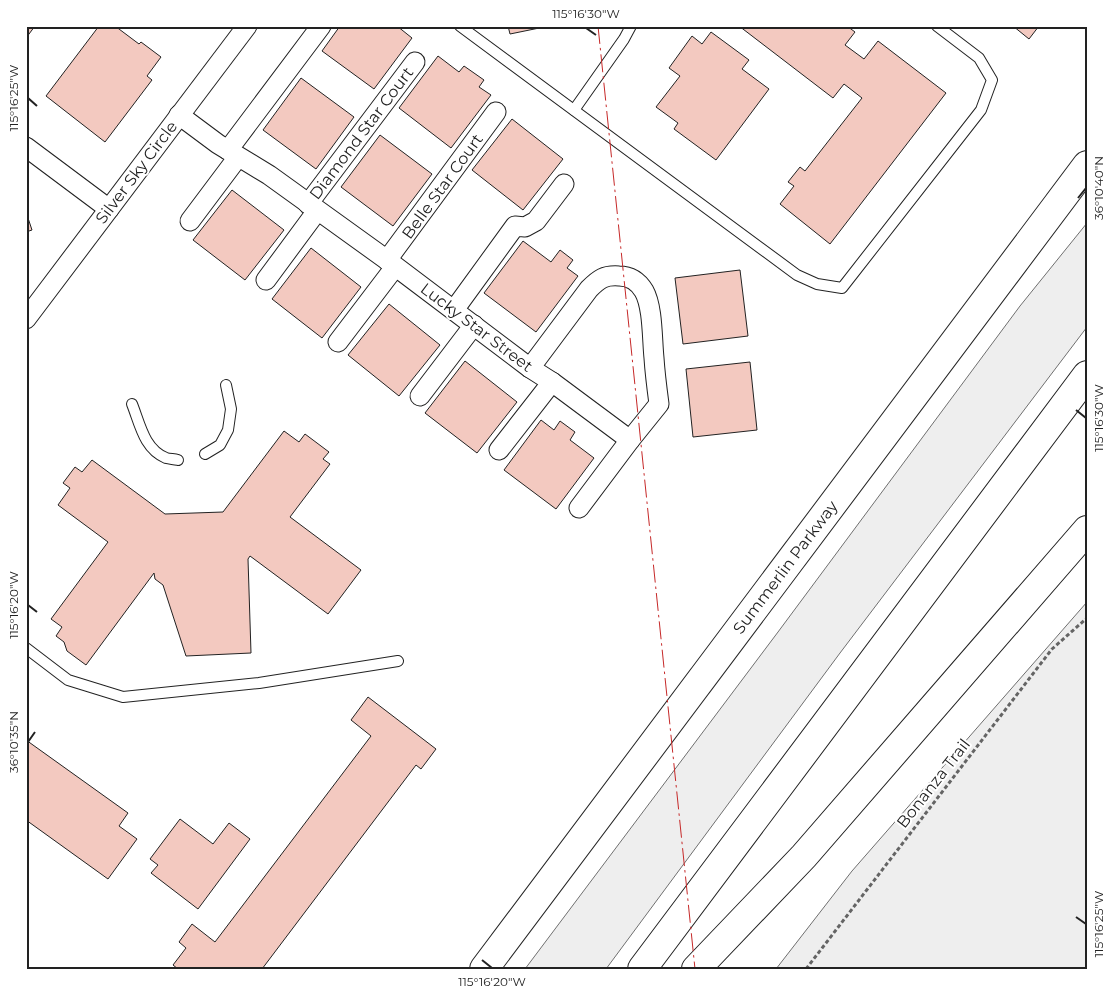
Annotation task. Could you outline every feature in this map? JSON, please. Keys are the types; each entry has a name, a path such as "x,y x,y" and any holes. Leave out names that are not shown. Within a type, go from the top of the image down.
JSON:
{"highway":[{"name":"Summerlin Parkway","path":"484,969 1087,165"},
{"path":"642,969 1087,375"},
{"path":"696,969 804,856 1087,530"}],"street":[{"name":"Silver Sky Circle","path":"26,319 246,26"},
{"path":"190,221 233,153 321,26"},
{"name":"Diamond Star Court","path":"266,280 313,207 415,62"},
{"name":"Belle Star Court","path":"338,342 496,112"},
{"name":"Lucky Star Street","path":"179,115 218,144 269,175 630,440"},
{"path":"26,146 109,209"},
{"path":"454,310 515,226 525,227 536,221 564,184"},
{"path":"530,368 597,280 606,276 625,276 635,280 644,291 649,305 659,404 579,508"},
{"path":"420,396 474,325"},
{"path":"499,450 552,382"}],"lane":[{"path":"460,26 797,275 817,284 842,288 982,110 992,80 979,58 937,26"},
{"path":"574,110 624,39 631,26"},
{"path":"205,454 220,445 228,430 231,409 226,385"},
{"path":"132,404 146,442 156,452 166,458 178,460"},
{"path":"26,648 68,680 123,697 259,684 398,661"}],"path":[{"name":"Bonanza Trail","path":"806,969 1052,649 1087,618"}],"shaded area":[{"path":"1087,223 1087,327 840,653 606,969 525,969 1020,306"},
{"path":"1087,602 1087,969 776,969 852,871"}],"building":[{"path":"26,26 35,26 26,38"},
{"path":"99,26 115,26 139,44 141,42 161,57 147,76 152,80 105,142 46,96"},
{"path":"340,26 397,26 412,38 374,89 322,51"},
{"path":"508,26 549,26 510,34"},
{"path":"739,26 847,26 855,32 845,45 864,59 878,41 946,93 830,244 780,204 794,186 788,182 800,167 805,171 862,98 844,84 833,98"},
{"path":"1013,26 1039,26 1029,39"},
{"path":"711,32 749,60 742,69 769,89 716,160 674,129 678,123 656,107 680,76 669,68 692,36 702,44"},
{"path":"438,56 459,72 464,66 484,80 479,87 491,95 451,148 399,108"},
{"path":"301,78 354,117 316,169 263,130"},
{"path":"512,119 563,159 523,210 472,170"},
{"path":"380,135 432,174 393,226 341,187"},
{"path":"232,190 284,230 245,280 193,240"},
{"path":"26,212 32,230 26,232"},
{"path":"523,241 551,262 560,250 573,260 567,268 578,276 536,332 484,293"},
{"path":"311,248 361,287 322,338 272,299"},
{"path":"740,270 748,336 683,344 675,278"},
{"path":"389,304 440,345 399,396 348,355"},
{"path":"465,361 517,402 477,453 425,413"},
{"path":"750,362 757,430 693,437 686,369"},
{"path":"541,420 554,430 560,421 575,432 570,440 594,458 556,509 504,470"},
{"path":"284,431 299,442 305,434 329,452 323,459 330,464 290,517 361,570 328,614 250,556 248,559 251,653 186,656 163,585 155,579 154,573 86,665 67,651 64,642 56,636 62,627 51,619 108,542 58,505 70,488 63,483 75,467 82,472 92,460 165,514 223,512"},
{"path":"368,697 436,749 421,769 416,765 262,969 178,969 173,965 186,948 179,942 192,924 215,942 371,736 351,720"},
{"path":"26,740 128,813 119,826 137,839 108,879 26,820"},
{"path":"180,819 213,844 229,823 250,839 198,909 151,873 158,865 150,859"}],"power":[{"path":"598,26 695,969"}]}
